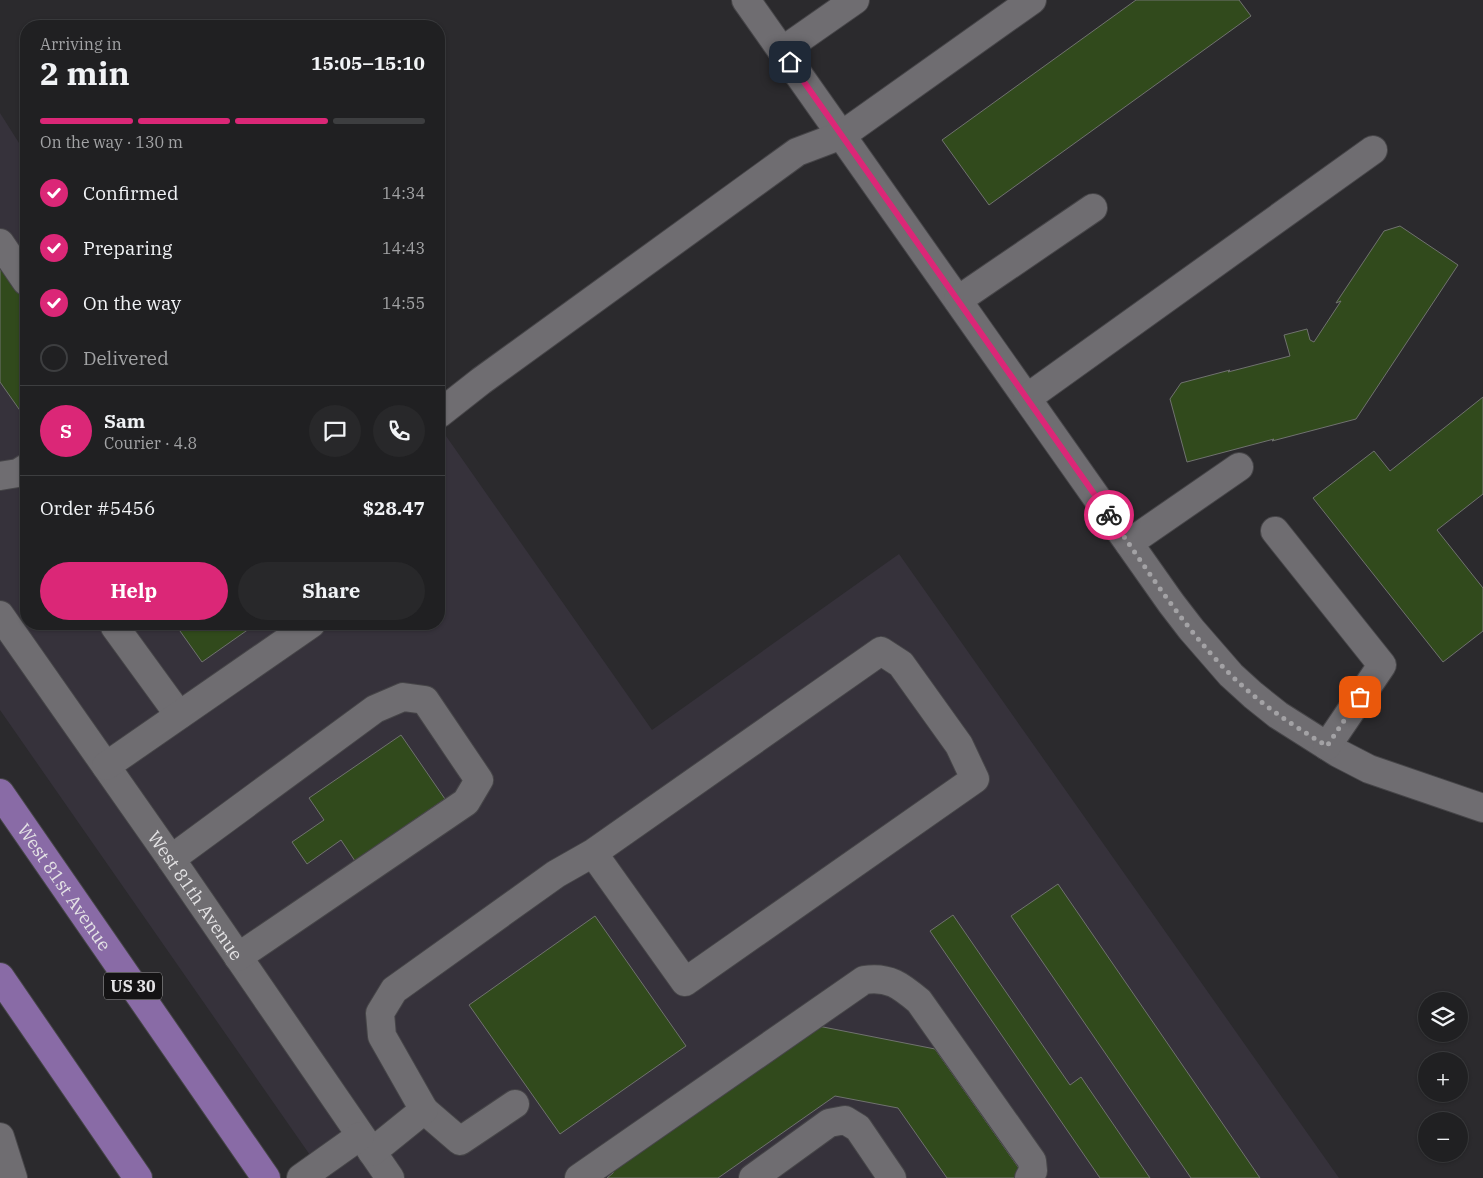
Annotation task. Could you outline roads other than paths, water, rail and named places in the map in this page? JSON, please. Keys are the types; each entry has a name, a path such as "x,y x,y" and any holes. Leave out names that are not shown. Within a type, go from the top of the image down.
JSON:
{"main road":[{"name":"West 81st Avenue","path":"0,793 266,1178"},
{"path":"0,977 138,1178"}],"street":[{"path":"746,0 1191,629 1232,675 1278,715 1327,746 1369,769 1483,808"},
{"path":"782,51 855,0"},
{"path":"445,409 481,381 797,152 842,135 1032,0"},
{"path":"1027,398 1373,150"},
{"path":"958,300 1093,208"},
{"path":"0,243 20,272"},
{"path":"1129,542 1239,467"},
{"path":"0,476 20,472"},
{"path":"1275,531 1382,665 1327,746"},
{"name":"West 81th Avenue","path":"0,615 390,1178"},
{"path":"117,630 179,715"},
{"path":"106,766 303,630"},
{"path":"514,1104 460,1141 424,1110 382,1036 380,1013 394,990 556,874 593,853 881,651 901,664 959,744 975,779 685,982 593,853"},
{"path":"170,859 375,709 404,697 425,700 479,780 466,802 238,957"},
{"path":"579,1178 864,980 876,978 888,980 901,986 919,1002 1032,1161 1034,1171 1029,1178"},
{"path":"301,1178 366,1144 424,1110"},
{"path":"753,1178 828,1123 844,1120 858,1128 892,1178"},
{"path":"0,1138 13,1178"}]}
